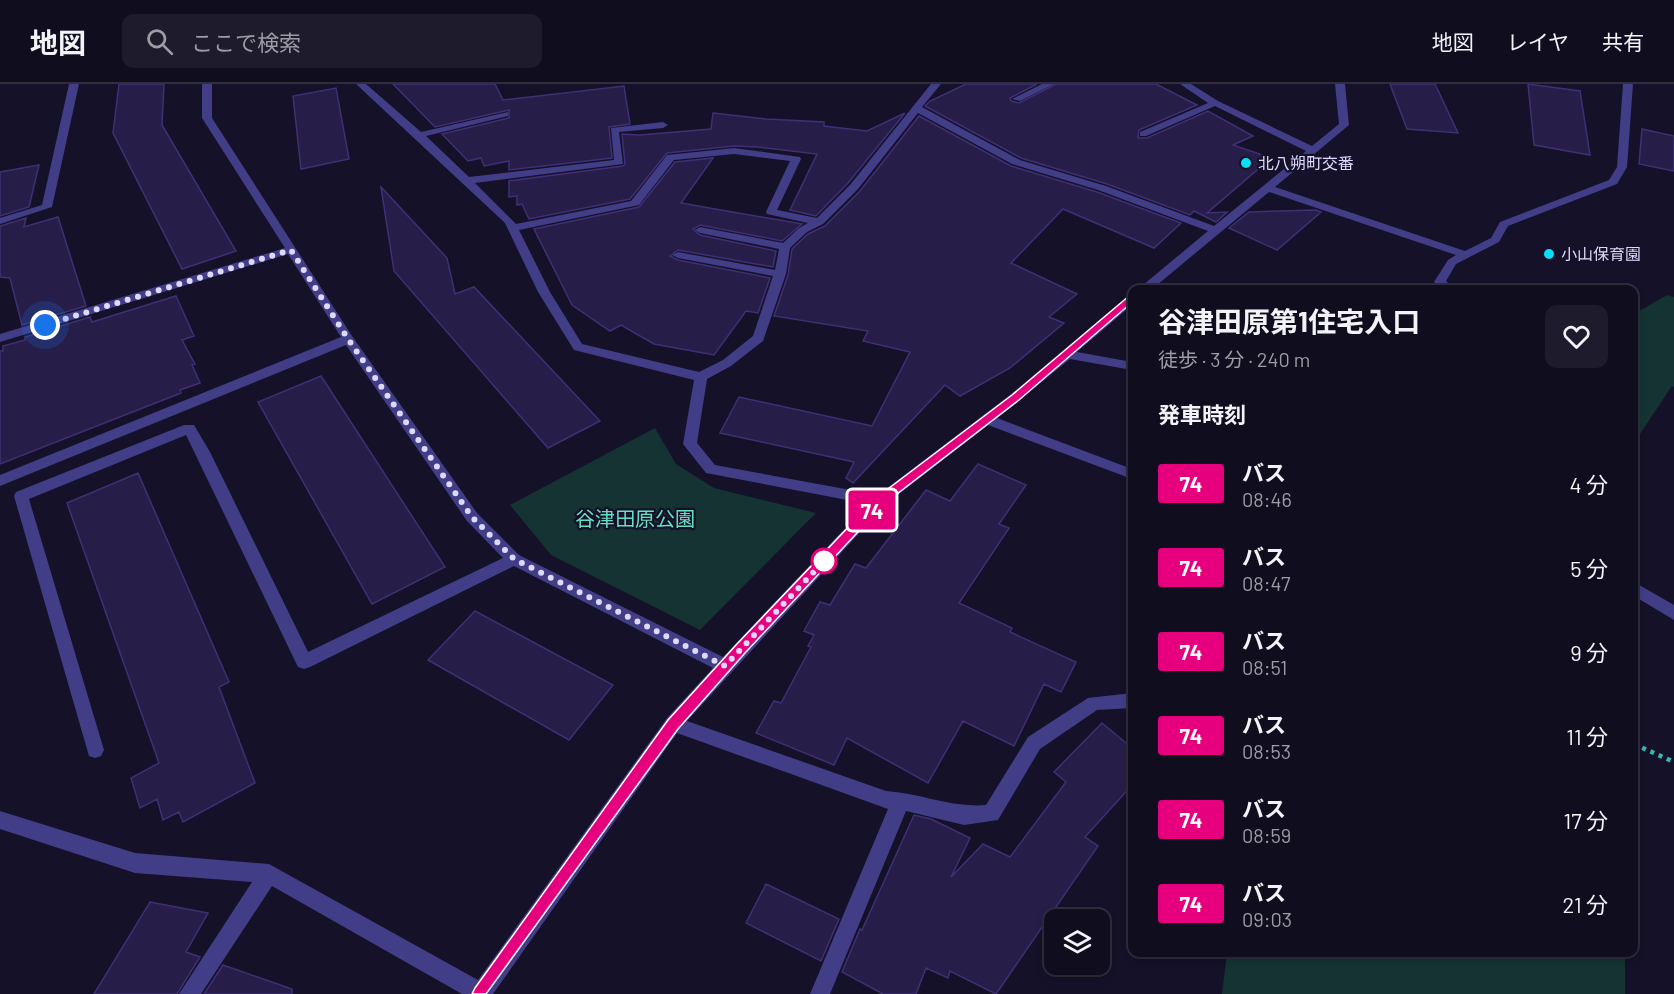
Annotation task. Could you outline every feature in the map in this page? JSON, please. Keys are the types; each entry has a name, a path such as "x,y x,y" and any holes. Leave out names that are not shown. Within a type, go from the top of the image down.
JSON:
{"street":[{"path":"0,221 47,207 74,84"},
{"path":"207,84 207,118 348,339 472,517 514,559 725,666"},
{"path":"362,84 510,222 544,292 578,347 701,377 727,363 759,338 780,274 785,247 803,230 819,222 854,187 936,84"},
{"path":"1023,84 1036,90"},
{"path":"1017,99 1049,84"},
{"path":"1185,84 1215,103 1312,150"},
{"path":"1149,285 1344,125 1340,84"},
{"path":"1444,285 1440,282 1452,262 1495,240 1504,224 1614,182 1622,167 1628,84"},
{"path":"1143,134 1215,103"},
{"path":"918,109 1016,162 1102,189 1214,230"},
{"path":"419,135 505,114"},
{"path":"467,182 508,174 619,162 614,130 663,125"},
{"path":"512,228 635,203 672,157 734,151 796,159 771,212 819,222"},
{"path":"1267,188 1466,255"},
{"path":"700,230 785,247"},
{"path":"0,338 291,250"},
{"path":"678,255 780,274"},
{"path":"0,820 135,863 269,874 481,994 673,724 725,666 880,501 988,420 1128,301"},
{"path":"0,481 348,339"},
{"path":"1067,354 1128,365"},
{"path":"701,377 690,444 711,469 880,501"},
{"path":"988,420 1128,472"},
{"path":"96,750 21,496 189,428 203,452 304,662 514,559"},
{"path":"1638,590 1674,613"},
{"path":"673,724 886,800 901,801 964,816 991,814 1034,743 1094,703 1128,701"},
{"path":"820,994 901,801"},
{"path":"189,994 269,874"}],"path":[{"path":"1638,746 1674,762"}],"green space":[{"path":"1667,295 1674,297 1674,387 1672,386 1638,437 1638,312"},
{"name":"谷津田原公園","path":"655,428 676,464 714,488 816,513 700,630 551,555 510,505"},
{"path":"1227,957 1625,957 1625,994 1222,994"}],"building":[{"path":"119,84 164,84 162,125 236,251 182,269 113,133"},
{"path":"393,84 495,84 503,100 624,86 630,124 609,127 612,158 509,170 509,161 484,166 481,158 468,161 442,134 509,118 509,110 435,127"},
{"path":"966,84 1037,84 1010,98 1011,101 1019,103 1056,84 1156,84 1197,105 1139,130 1138,138 1147,138 1208,111 1253,136 1233,145 1271,158 1207,213 1227,212 1216,222 1194,211 1190,215 1107,184 1021,158 925,106 930,101"},
{"path":"1390,84 1435,84 1458,133 1407,129"},
{"path":"1528,84 1580,91 1590,155 1534,145"},
{"path":"336,88 349,159 301,169 293,96"},
{"path":"713,113 824,122 824,126 867,131 905,113 848,183 816,216 790,210 817,154 757,147 734,146 667,153 630,199 529,219 522,204 517,205 517,196 509,197 509,181 623,166 625,164 622,134 640,135 711,129"},
{"path":"919,116 1011,166 1097,192 1181,223 1154,248 1063,209 1011,263 1077,294 1049,317 1064,323 1010,368 960,396 945,385 853,483 846,478 854,462 720,433 739,397 872,426 910,352 863,341 868,331 774,316 788,275 792,249 808,234 825,226 860,191"},
{"path":"1642,129 1674,136 1674,171 1639,164"},
{"path":"713,158 681,203 802,224 782,241 700,225 693,229 700,235 776,251 773,267 678,250 670,256 678,260 770,278 758,313 746,311 714,355 654,344 621,325 610,331 572,305 534,229 639,207 675,162"},
{"path":"39,165 29,207 0,216 0,172"},
{"path":"381,187 447,258 455,294 474,287 600,421 548,448 394,271"},
{"path":"1315,210 1321,212 1277,250 1229,228 1249,212"},
{"path":"58,217 86,306 22,325 10,278 0,277 0,226 26,218 24,227"},
{"path":"176,296 194,336 182,340 195,364 192,365 200,383 180,390 181,393 0,464 0,351 3,351 3,346 90,317 92,322"},
{"path":"321,376 445,567 372,604 258,402"},
{"path":"978,464 1026,485 999,524 1009,528 959,603 1012,628 1010,632 1076,662 1061,692 1044,684 1014,746 963,721 928,783 847,738 834,765 756,733 774,701 781,703 811,647 808,646 814,635 804,631 820,602 830,605 855,564 866,568 926,490 950,501"},
{"path":"138,473 229,682 219,687 255,783 183,822 179,812 163,820 157,799 140,808 131,778 159,763 67,503"},
{"path":"475,611 613,685 569,740 428,660"},
{"path":"1102,723 1128,745 1128,789 1085,837 1098,846 1055,909 1044,909 1044,924 996,994 950,971 948,978 926,968 916,994 883,994 842,972 914,815 931,819 970,838 951,877 983,844 1010,857 1066,782 1054,772"},
{"path":"766,884 839,919 821,961 746,923"},
{"path":"150,902 208,913 186,952 200,957 177,994 94,994"},
{"path":"223,965 292,989 292,994 204,994"}],"bus line":[{"name":"74","path":"480,994 673,724 740,649 880,501 988,420 1128,301"}],"place":[{"name":"北八朔町交番","path":"1246,163"},
{"name":"小山保育園","path":"1549,254"}],"route":[{"path":"45,325 291,250 348,339 472,517 514,559 725,666 824,561"}]}
